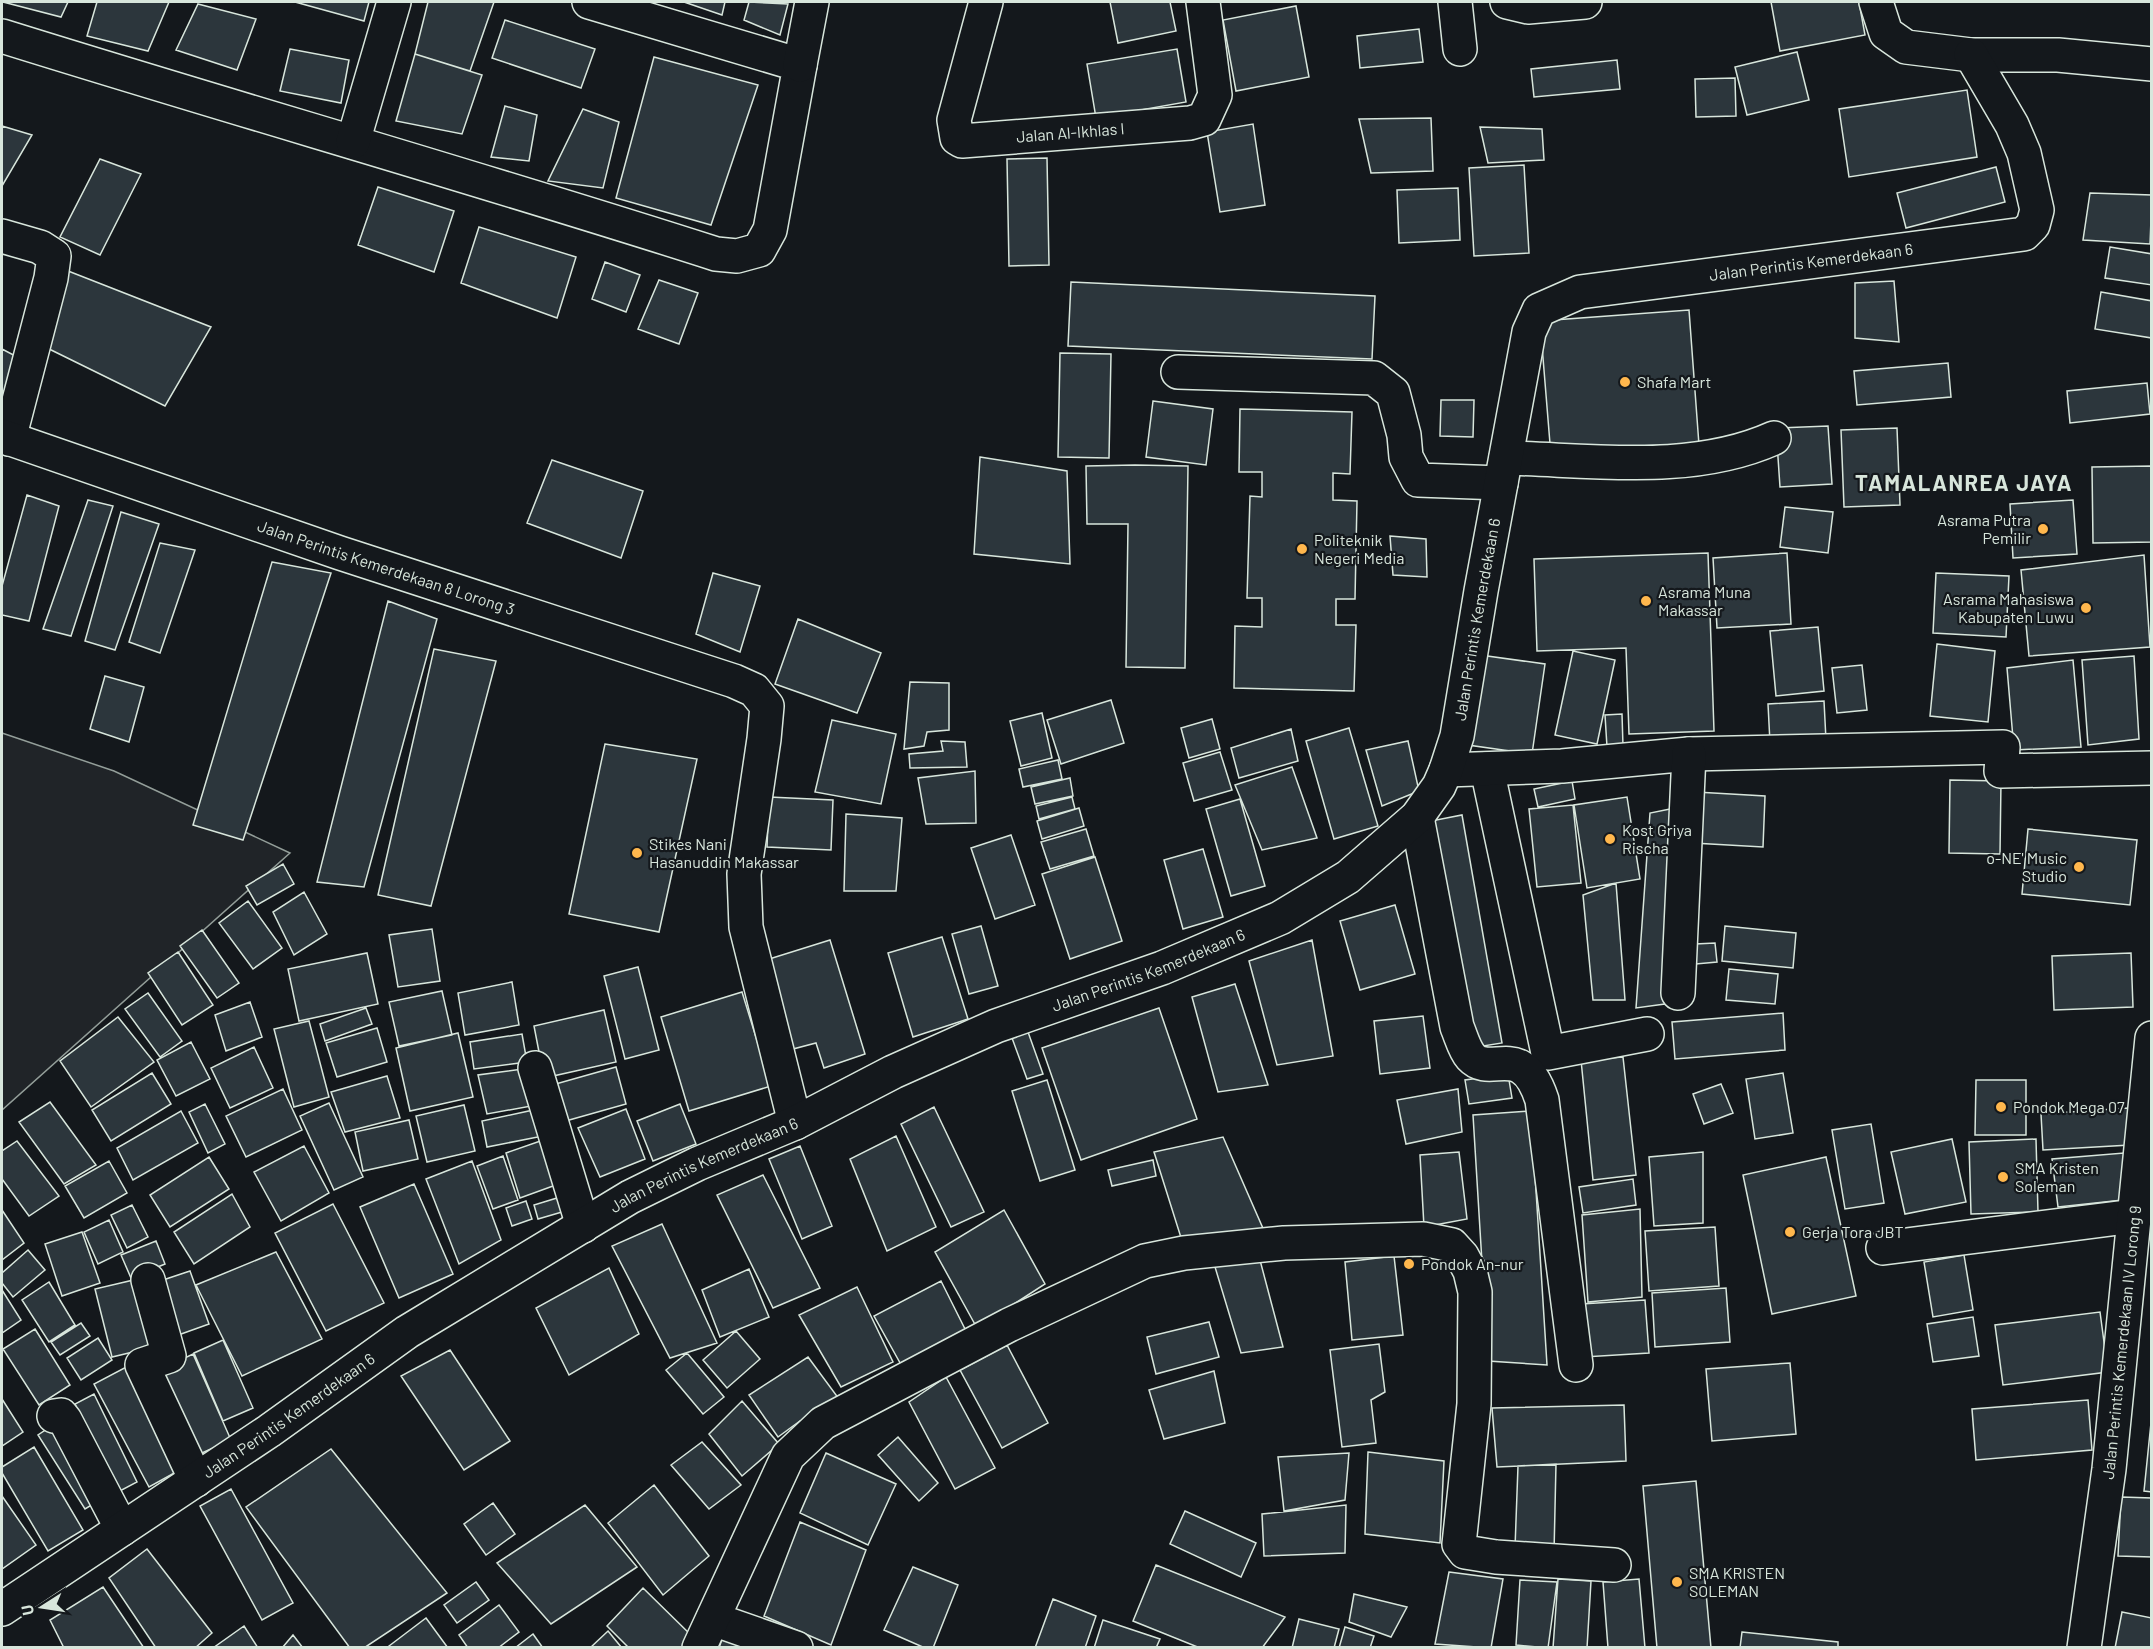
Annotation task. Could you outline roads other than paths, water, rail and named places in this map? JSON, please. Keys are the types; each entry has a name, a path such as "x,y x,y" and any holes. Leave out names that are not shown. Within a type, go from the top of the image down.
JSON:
{"street":[{"path":"353,142 394,2"},
{"path":"589,2 800,65"},
{"path":"2,36 512,189 716,254 736,256 759,250 770,230 812,2"},
{"name":"Jalan Al-Ikhlas I","path":"986,2 954,120 957,138 962,141 1095,132 1190,123 1204,119 1215,95 1203,2"},
{"path":"1455,2 1460,50"},
{"path":"1507,2 1528,7 1585,2"},
{"path":"1876,2 1877,12 1886,33 1906,47 1971,55 2058,55 2151,63"},
{"name":"Jalan Perintis Kemerdekaan 6","path":"2,1609 196,1480 407,1332 630,1197 697,1164 795,1123 893,1072 996,1026 1162,968 1280,918 1348,877 1417,817 1439,786 1446,770 1457,735 1529,332 1539,310 1580,292 2024,234 2033,225 2037,210 2024,153 2012,125 1971,55"},
{"path":"2,236 40,247 54,256 51,278 5,438"},
{"path":"1178,372 1374,378 1393,393 1404,435 1406,457 1418,480 1504,471 1676,461 1731,454 1774,438"},
{"name":"Jalan Perintis Kemerdekaan 8 Lorong 3","path":"5,438 340,553 734,681 754,690 767,705 744,874 746,927 795,1123"},
{"path":"1446,770 1563,766 1689,754 2003,747 2001,771 2151,768"},
{"path":"1678,993 1689,754"},
{"path":"1487,769 1548,1053 1647,1034"},
{"path":"1417,817 1457,1027 1466,1048 1471,1057 1480,1063 1516,1063 1522,1067 1528,1072 1542,1100 1576,1365"},
{"name":"Jalan Perintis Kemerdekaan IV Lorong 9","path":"2084,1647 2109,1469 2151,1038"},
{"path":"535,1068 583,1226"},
{"path":"1883,1248 2134,1216"},
{"path":"796,1647 706,1633 788,1456 823,1423 1009,1325 1145,1261 1184,1253 1284,1243 1423,1239 1452,1245 1462,1256 1470,1271 1475,1292 1474,1404 1459,1544 1465,1552 1496,1557 1614,1564"},
{"path":"148,1280 169,1356 142,1365 196,1480"},
{"path":"54,1416 61,1415 65,1420 122,1528"}],"place":[{"name":"Shafa Mart","path":"1625,382"},
{"name":"Asrama Putra Pemilir","path":"2043,529"},
{"name":"Politeknik Negeri Media","path":"1302,549"},
{"name":"Asrama Muna Makassar","path":"1646,601"},
{"name":"Asrama Mahasiswa Kabupaten Luwu","path":"2086,608"},
{"name":"Kost Griya Rischa","path":"1610,839"},
{"name":"Stikes Nani Hasanuddin Makassar","path":"637,853"},
{"name":"o-NE' Music Studio","path":"2079,867"},
{"name":"Pondok Mega 07","path":"2001,1107"},
{"name":"SMA Kristen Soleman","path":"2003,1177"},
{"name":"Gerja Tora JBT","path":"1790,1232"},
{"name":"Pondok An-nur","path":"1409,1264"},
{"name":"SMA KRISTEN SOLEMAN","path":"1677,1582"}],"district":[{"name":"TAMALANREA JAYA","path":"1964,483"}]}
